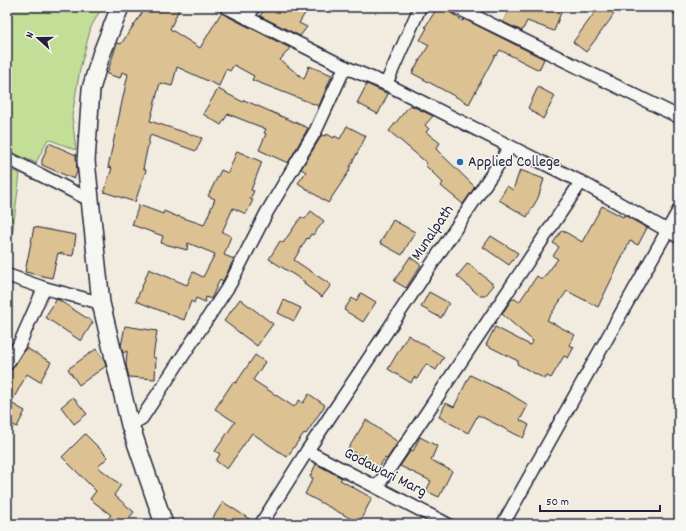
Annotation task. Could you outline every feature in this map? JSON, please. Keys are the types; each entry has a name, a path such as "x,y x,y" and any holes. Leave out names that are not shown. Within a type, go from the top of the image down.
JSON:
{"street":[{"path":"120,7 90,88 86,161 101,303 130,425 164,524"},
{"path":"226,7 345,67 386,84 580,182 679,237"},
{"path":"247,18 254,7"},
{"path":"386,84 420,7"},
{"path":"456,7 679,116"},
{"path":"130,425 142,418 230,284 267,212 316,130 345,67"},
{"name":"Munalpath","path":"261,524 307,451 510,147"},
{"path":"7,158 90,200"},
{"path":"376,487 580,182"},
{"path":"503,524 679,210"},
{"path":"7,275 44,288 101,303"},
{"path":"7,364 19,345 44,288"},
{"name":"Godawari Marg","path":"307,451 447,524"}],"green space":[{"path":"7,7 102,7 91,27 80,69 72,116 76,150 48,139 36,163 7,150"},
{"path":"7,168 20,174 8,267 7,267"}],"building":[{"path":"146,7 180,7 170,29 200,48 221,13 290,48 280,60 304,79 309,66 332,75 319,106 252,80 254,76 234,65 230,71 226,69 219,86 177,67 172,86 160,83 150,121 202,138 196,151 150,135 143,169 146,170 135,202 104,192 112,168 108,167 128,74 122,72 120,78 107,74 117,43 121,44"},
{"path":"266,7 309,7 299,23 307,27 300,36 260,16"},
{"path":"438,7 442,7 463,21 464,19 544,59 539,70 500,50 496,56 495,55 469,104 412,73 429,45 420,40 427,28 425,27"},
{"path":"510,7 563,7 554,31 527,21 522,31 503,22"},
{"path":"599,7 618,7 586,52 573,42"},
{"path":"367,84 388,94 378,114 357,103"},
{"path":"538,87 555,96 543,119 528,108"},
{"path":"218,89 243,102 244,100 308,128 288,163 259,150 266,134 264,133 266,129 228,114 221,125 203,114"},
{"path":"410,105 433,116 425,125 429,129 426,132 440,143 436,149 475,187 463,204 441,186 443,183 425,165 427,163 389,131"},
{"path":"347,126 366,136 349,169 350,170 328,203 298,183 306,172 301,169 322,135 326,136 327,134 334,138 335,136 340,139"},
{"path":"49,143 76,155 77,172 74,179 42,165 42,160"},
{"path":"237,151 262,162 251,190 254,191 250,199 253,200 246,214 233,208 222,232 231,236 224,255 234,259 223,281 220,279 211,299 206,297 205,302 196,298 194,303 191,301 184,320 136,301 149,269 187,285 193,272 203,277 215,254 188,243 187,250 161,243 163,236 132,225 139,205 163,214 164,211 204,225 215,199 208,196 221,170 228,173"},
{"path":"520,170 544,179 538,198 527,217 499,200 507,186 513,190"},
{"path":"602,206 623,217 624,215 647,228 638,245 630,241 598,307 567,291 547,320 575,335 569,345 574,347 568,358 564,356 551,378 547,376 545,379 517,364 518,361 486,345 495,327 530,345 533,341 502,314 512,299 519,302 537,276 542,280 558,259 553,256 559,247 553,243 562,230 582,242"},
{"path":"311,211 324,221 313,235 311,234 308,239 307,238 294,260 331,285 322,297 304,284 305,282 269,259 280,241 283,243 301,217 305,219"},
{"path":"393,220 415,232 402,255 380,243"},
{"path":"34,227 76,235 73,256 58,253 52,278 25,272"},
{"path":"491,236 518,253 509,265 483,247"},
{"path":"410,257 421,265 406,288 394,281"},
{"path":"468,263 494,285 485,296 480,296 457,276"},
{"path":"429,292 449,303 441,318 421,307"},
{"path":"361,293 376,302 363,322 344,310 352,298 356,301"},
{"path":"57,299 93,322 81,341 45,317"},
{"path":"240,299 273,324 257,346 224,321"},
{"path":"284,300 301,308 294,321 278,313"},
{"path":"125,326 157,331 153,357 156,358 155,379 129,377 126,365 127,351 123,353 121,346"},
{"path":"408,335 444,357 436,370 426,364 417,379 414,377 411,383 388,369"},
{"path":"26,348 51,362 40,382 27,374 11,403 25,411 17,427 7,422 7,371 13,368"},
{"path":"96,349 104,360 106,366 79,385 68,369"},
{"path":"255,355 265,362 253,380 294,407 299,400 303,403 309,394 325,405 306,434 304,433 287,457 252,433 227,469 216,461 220,454 215,451 235,422 215,409 233,382 236,383"},
{"path":"470,375 510,394 528,405 520,420 529,425 523,438 478,415 468,433 439,417 446,403 454,407"},
{"path":"73,397 87,414 74,424 61,407"},
{"path":"366,420 398,442 387,459 385,458 378,468 348,449"},
{"path":"85,434 108,457 98,467 121,485 114,495 134,512 124,524 103,524 111,515 90,499 96,491 62,457"},
{"path":"420,437 437,446 431,460 452,471 439,497 426,491 431,481 400,466 411,450 413,451"},
{"path":"316,464 342,478 340,480 372,498 359,523 305,494 313,478 310,477"},
{"path":"223,502 254,522 254,524 209,524"}],"place":[{"name":"Applied College","path":"460,162"}]}
